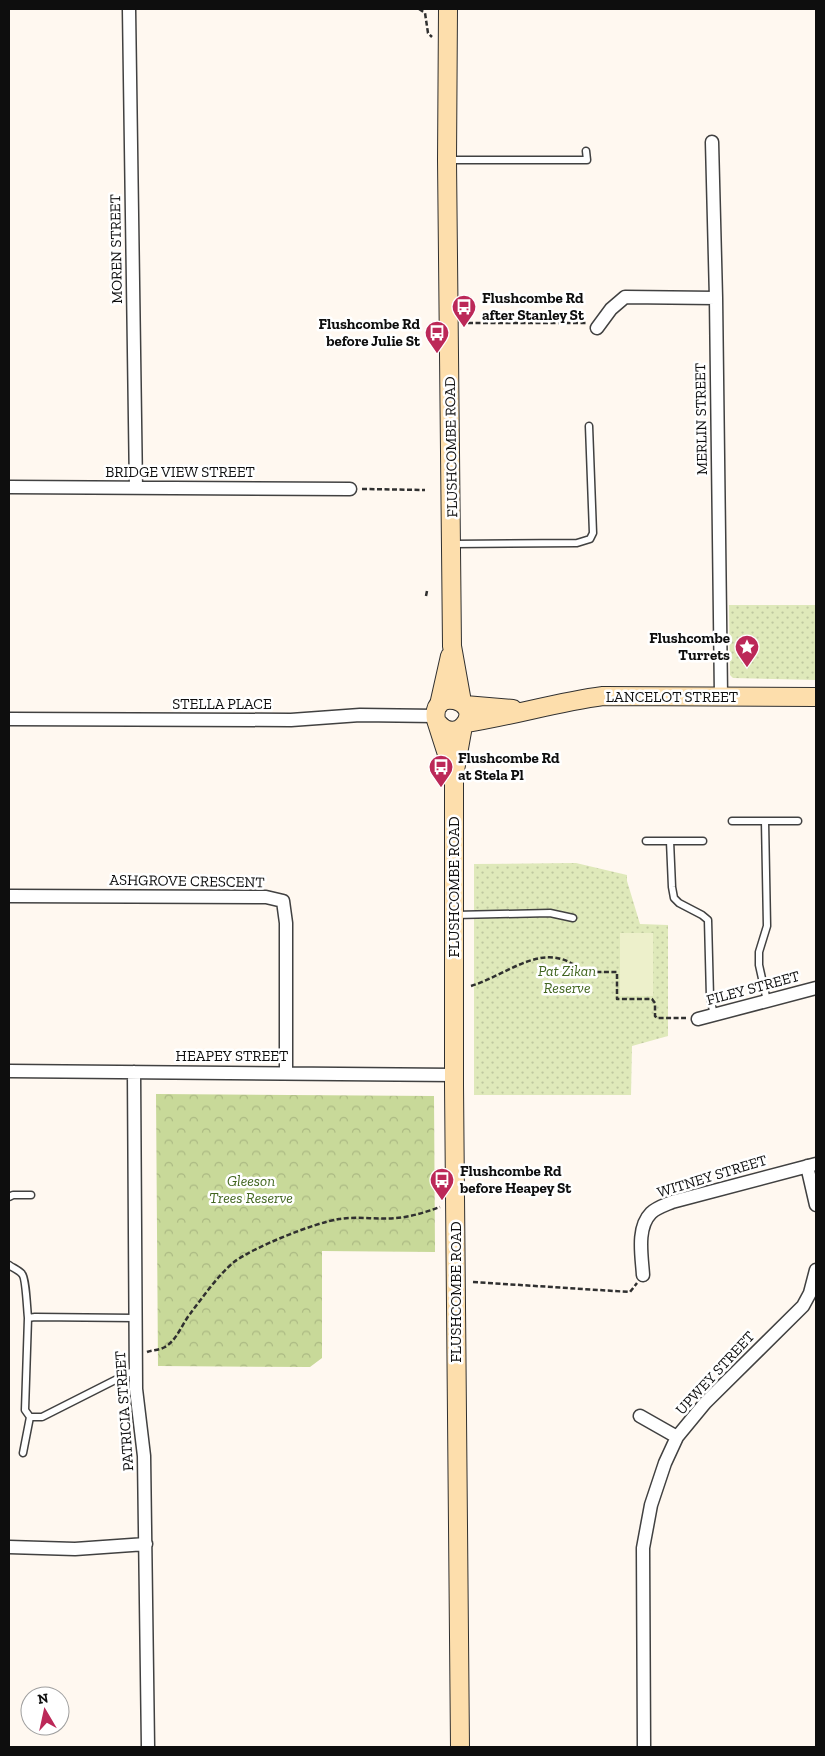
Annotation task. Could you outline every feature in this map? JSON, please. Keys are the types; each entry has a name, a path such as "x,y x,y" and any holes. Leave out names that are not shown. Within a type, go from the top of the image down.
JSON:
{"street":[{"name":"MOREN STREET","path":"129,9 136,488"},
{"name":"FLUSHCOMBE ROAD","path":"448,9 447,160 452,646 464,714 454,776 460,1747"},
{"name":"MERLIN STREET","path":"712,142 721,696"},
{"path":"597,328 611,309 625,297 716,298"},
{"name":"BRIDGE VIEW STREET","path":"9,487 350,489"},
{"name":"FLUSHCOMBE ROAD","path":"452,646 438,715 454,776"},
{"name":"LANCELOT STREET","path":"464,714 493,719 579,699 603,696 816,698"},
{"path":"448,699 452,699 464,714 459,729 450,731 441,727 438,715 448,699"},
{"name":"STELLA PLACE","path":"9,719 291,720 360,715 438,715"},
{"name":"ASHGROVE CRESCENT","path":"9,896 266,897 283,902 286,923 286,1073"},
{"name":"FILEY STREET","path":"698,1019 816,988"},
{"name":"HEAPEY STREET","path":"9,1071 455,1074"},
{"name":"PATRICIA STREET","path":"134,1072 135,1370 144,1456 148,1747"},
{"path":"812,1165 816,1205"},
{"name":"WITNEY STREET","path":"643,1275 642,1236 645,1220 656,1210 672,1202 812,1165"},
{"name":"UPWEY STREET","path":"644,1747 643,1548 651,1505 665,1463 678,1437 705,1403 803,1306 810,1293 816,1270"},
{"path":"803,1306 816,1310"},
{"path":"640,1416 678,1437"},
{"path":"9,1547 74,1548 146,1544"}],"lane":[{"path":"447,160 587,160 586,151"},
{"path":"452,544 577,543 590,539 592,533 590,426"},
{"path":"732,821 798,821"},
{"path":"765,821 767,926 759,952 759,965 768,1001"},
{"path":"670,840 674,898 708,920 710,997 714,1015"},
{"path":"646,841 703,841"},
{"path":"454,915 550,913 573,918"},
{"path":"9,1197 13,1195 31,1195"},
{"path":"9,1265 24,1275 26,1282 28,1318 25,1410 30,1417 23,1453"},
{"path":"28,1318 35,1316 135,1318"},
{"path":"30,1417 42,1417 135,1370"}],"path":[{"path":"419,9 425,13 428,33 447,49"},
{"path":"468,324 585,322 597,328"},
{"path":"350,489 425,490"},
{"path":"426,596 427,591"},
{"path":"471,986 510,968 549,956 560,958 578,967 583,972 617,972 617,999 652,999 655,1003 655,1016 657,1018 698,1019"},
{"path":"136,1354 164,1348 173,1341 189,1315 224,1273 233,1263 244,1256 322,1223 341,1219 395,1218 415,1215 440,1207"},
{"path":"473,1282 630,1292 643,1275"}],"green space":[{"path":"729,605 816,605 816,680 733,678 730,675"},
{"name":"Pat Zikan Reserve","path":"576,863 627,875 627,881 640,924 668,925 668,1036 632,1046 631,1095 474,1095 474,864"},
{"path":"620,933 653,933 653,996 620,996"},
{"name":"Gleeson Trees Reserve","path":"156,1094 434,1096 435,1252 322,1251 322,1358 310,1367 158,1366"}],"place":[{"name":"Flushcombe Rd after Stanley St","path":"464,328"},
{"name":"Flushcombe Rd before Julie St","path":"437,354"},
{"name":"Flushcombe Turrets","path":"747,668"},
{"name":"Flushcombe Rd at Stela Pl","path":"441,788"},
{"name":"Flushcombe Rd before Heapey St","path":"442,1201"}]}
